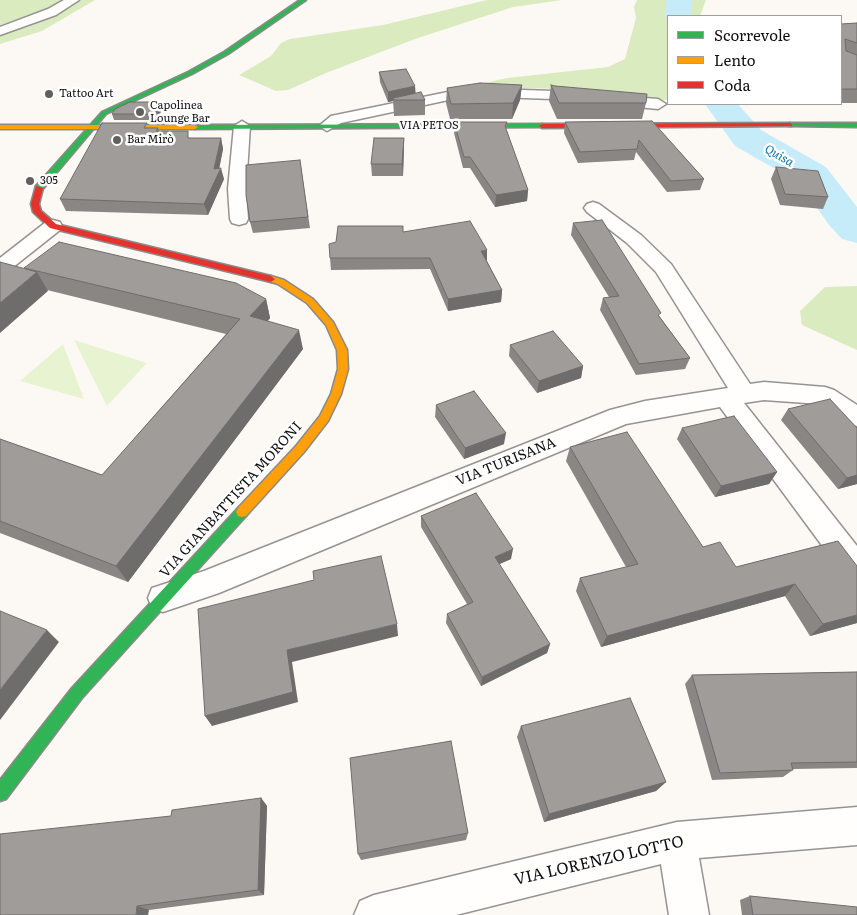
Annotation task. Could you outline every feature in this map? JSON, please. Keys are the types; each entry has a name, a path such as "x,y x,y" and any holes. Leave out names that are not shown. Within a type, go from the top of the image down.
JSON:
{"street":[{"path":"0,31 52,12 73,0"},
{"path":"0,268 53,226 37,212 35,204 38,189 104,113 226,53 303,0"},
{"path":"327,126 336,118 467,92 552,94 658,104"},
{"name":"VIA PETOS","path":"0,127 857,125"},
{"path":"239,219 237,190 242,126"},
{"path":"593,208 634,239 664,268 735,395 857,569"},
{"name":"VIA GIANBATTISTA MORONI","path":"0,793 77,693 300,449 324,418 336,394 343,370 342,350 330,324 310,301 281,282 53,226"},
{"name":"VIA TURISANA","path":"163,598 208,583 619,417 644,410 764,391 825,396 857,417"},
{"name":"VIA LORENZO LOTTO","path":"374,915 677,840 857,826"},
{"path":"677,840 689,915"}],"green space":[{"path":"0,0 95,0 42,31 0,44"},
{"path":"487,0 562,0 513,7 415,39 326,73 288,90 276,91 239,75 271,56 281,43 290,39 383,25"},
{"path":"637,0 706,0 700,15 667,15 667,100 639,100 556,89 471,86 507,78 608,67 625,59 636,18 634,7"},
{"path":"857,286 857,350 802,325 800,311 825,287"},
{"path":"74,340 147,363 107,406"},
{"path":"63,344 84,399 20,381"}],"building":[{"path":"857,23 857,43 845,39 846,51 857,55 857,89 842,89 842,24"},
{"path":"406,69 415,86 388,92 379,72"},
{"path":"480,83 522,85 513,103 451,104 447,88"},
{"path":"551,85 647,94 646,103 559,103"},
{"path":"421,92 425,100 394,100 393,98"},
{"path":"130,102 161,102 155,114 112,114 115,109"},
{"path":"652,121 704,179 671,181 639,140 637,149 580,152 565,122"},
{"path":"454,122 507,122 505,126 528,190 496,195 470,157 464,157"},
{"path":"102,123 147,123 144,128 158,128 156,131 188,131 188,138 221,138 214,169 221,168 204,204 60,199"},
{"path":"374,138 404,138 402,164 371,164"},
{"path":"300,160 308,217 250,222 246,195 246,165"},
{"path":"776,167 818,171 828,197 785,194"},
{"path":"602,220 661,313 658,315 690,358 639,364 603,298 619,296 573,223"},
{"path":"470,221 487,250 481,251 502,290 448,299 430,258 330,258 329,244 336,242 338,226 403,226 403,232"},
{"path":"59,242 236,283 266,299 250,316 299,330 116,566 0,521 0,439 102,475 240,319 24,268"},
{"path":"0,262 37,272 0,303"},
{"path":"553,331 583,366 539,381 510,345"},
{"path":"474,391 506,433 465,448 436,405"},
{"path":"830,399 857,428 857,475 847,478 788,409"},
{"path":"734,416 777,472 721,486 682,428"},
{"path":"627,432 703,547 720,542 736,567 838,541 857,566 857,615 823,624 795,584 607,636 580,578 638,564 570,447"},
{"path":"476,493 513,549 495,557 550,644 482,677 447,614 473,602 421,516"},
{"path":"381,556 397,624 287,650 293,692 205,716 198,609 314,580 313,571"},
{"path":"0,611 47,630 0,690"},
{"path":"857,672 857,762 791,763 793,770 720,773 692,675"},
{"path":"630,698 666,782 549,814 521,726"},
{"path":"451,741 468,833 358,854 350,758"},
{"path":"261,798 258,890 137,906 136,915 0,915 0,834 171,816 172,810"},
{"path":"750,896 857,907 857,915 753,915"}],"waterway":[{"name":"Quisa","path":"678,15 679,0"},
{"name":"Quisa","path":"722,105 748,138 813,175 843,216 857,230"}],"traffic: fast":[{"path":"39,188 104,113 190,73 226,53 303,0"},
{"path":"790,125 857,125"},
{"path":"195,127 542,126"},
{"path":"0,793 77,693 242,512"}],"traffic: slow":[{"path":"0,127 195,127"},
{"path":"242,512 300,449 324,418 336,394 343,369 342,350 330,324 310,301 281,282 271,279"}],"traffic: jam":[{"path":"542,126 790,125"},
{"path":"39,188 35,204 37,212 53,226 271,279"}],"place":[{"name":"Tattoo Art","path":"49,94"},
{"name":"Capolinea Lounge Bar","path":"140,112"},
{"name":"Bar Mirò","path":"117,140"},
{"name":"305","path":"30,181"}]}
